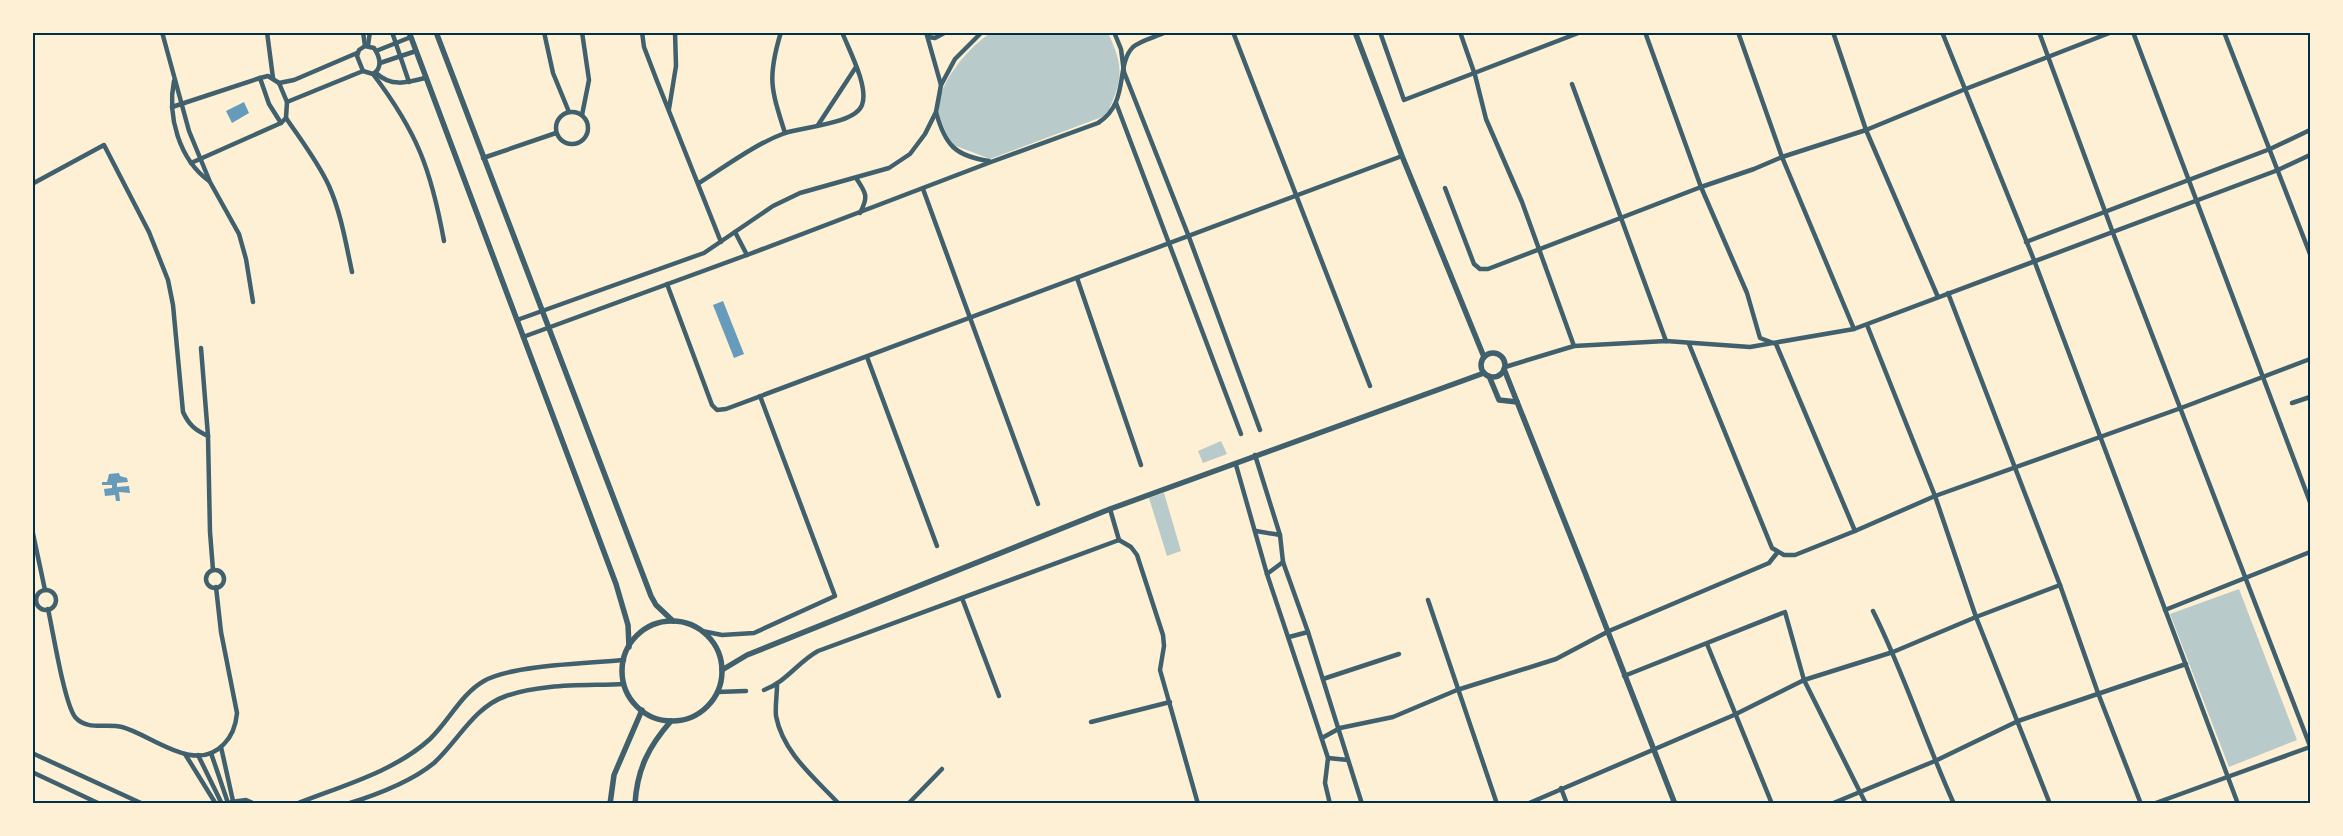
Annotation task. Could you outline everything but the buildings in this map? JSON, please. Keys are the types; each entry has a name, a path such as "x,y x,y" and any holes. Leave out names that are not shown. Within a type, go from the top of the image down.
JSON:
{"street":[{"path":"162,32 189,131 210,182 239,234 246,259 253,302"},
{"path":"267,32 273,78"},
{"path":"363,32 366,46"},
{"path":"279,83 294,80 357,53 366,46 370,32"},
{"path":"392,32 409,82"},
{"path":"436,32 650,596 656,605 673,621"},
{"path":"544,32 553,73 568,112"},
{"path":"582,32 590,80 582,115 588,127 585,136 579,142 566,143 556,133 556,121 561,115 568,112 582,115"},
{"path":"642,32 644,47 721,242"},
{"path":"669,111 676,66 675,32"},
{"path":"781,32 771,74 772,92 785,133"},
{"path":"698,183 785,133 843,119 855,113 862,106 864,92 842,32"},
{"path":"927,35 935,38 946,32"},
{"path":"516,320 704,253 773,206 800,192 889,168 910,154 925,134 936,112 941,85 955,60 982,32"},
{"path":"1114,32 1121,49 1124,72 1189,237 1260,430"},
{"path":"523,338 860,213 990,162 1098,124 1110,116 1116,104 1127,59 1133,47 1166,32"},
{"path":"1233,32 1370,386"},
{"path":"1355,32 1402,156 1484,357"},
{"path":"1380,32 1404,100 1475,75 1581,32"},
{"path":"1460,32 1475,75 1486,119 1522,202 1574,346"},
{"path":"1645,32 1701,187 1747,293 1760,338 1776,344 1855,532"},
{"path":"1738,32 1782,157 1854,329"},
{"path":"1833,32 1866,130 1938,297"},
{"path":"1942,32 1963,90 2034,260 2238,804"},
{"path":"2039,32 2113,233 2310,746 2153,804"},
{"path":"1445,188 1476,268 1488,269 1782,157 1866,130 2112,32"},
{"path":"2133,32 2310,502"},
{"path":"2224,32 2310,254"},
{"path":"376,51 410,35 619,592 628,625 628,647 624,660 624,684 628,694 642,710 651,716 672,721 683,720 699,713 712,702 717,692 722,670 716,648 702,631"},
{"path":"927,35 941,85"},
{"path":"366,46 376,51 380,63"},
{"path":"374,73 380,63 416,51"},
{"path":"357,53 363,72"},
{"path":"818,125 856,67"},
{"path":"287,102 363,72 374,73 389,82 409,82 425,78"},
{"path":"374,73 408,123 420,148 431,181 444,240"},
{"path":"172,107 268,76 279,83 287,102 286,118 330,187 343,230 352,272"},
{"path":"260,78 269,104 281,123"},
{"path":"174,80 171,96 178,135 191,162 200,174 210,182"},
{"path":"1572,84 1619,219 1666,342"},
{"path":"1116,104 1241,434"},
{"path":"936,112 942,133 950,146 976,159 990,162"},
{"path":"191,162 281,123 286,118"},
{"path":"2026,242 2270,149 2310,130"},
{"path":"483,158 556,133"},
{"path":"32,184 104,145 160,256 173,305 183,412 195,430 208,436"},
{"path":"722,670 747,655 1110,509 1236,465 1255,455 1487,375 1497,376 1504,368 1574,346 1666,342 1750,347 1854,329 2034,260 2113,233 2278,170 2310,155"},
{"path":"667,284 712,405 717,410 726,409 1402,156"},
{"path":"856,178 866,196 866,202 860,213"},
{"path":"923,189 1038,504"},
{"path":"736,232 747,255"},
{"path":"1077,278 1141,464"},
{"path":"1948,293 2016,468 2098,693 2141,804"},
{"path":"1867,325 1935,496 1976,617 2050,804"},
{"path":"1689,344 1772,548 1777,553 1795,555 1855,532 1935,496 2016,468 2101,435 2181,408 2310,359"},
{"path":"201,348 208,436 210,532 213,570"},
{"path":"1517,402 1500,400 1481,364 1484,357 1490,353 1498,354 1504,359 1504,368 1517,402 1609,631 1624,676 1675,804"},
{"path":"867,357 938,546"},
{"path":"628,647 636,636 660,622 673,621 688,624 702,631 722,635 754,633 835,596 760,396"},
{"path":"2292,403 2310,397"},
{"path":"1255,455 1280,535 1283,562 1340,728 1362,804"},
{"path":"1236,465 1267,574 1328,758 1325,783 1330,804"},
{"path":"1110,509 1119,540 1131,547 1137,556 1163,635 1164,646 1160,670 1198,804"},
{"path":"32,529 45,590"},
{"path":"1256,531 1280,535"},
{"path":"764,690 777,685 806,657 818,651 1119,540"},
{"path":"2165,610 2310,552"},
{"path":"1322,738 1340,728 1392,717 1457,690 1556,659 1609,631 1769,563 1777,553"},
{"path":"1267,574 1283,562"},
{"path":"213,570 219,571 224,578 222,584 216,587 210,585 207,580 207,575 213,570"},
{"path":"1527,804 1734,715 1804,680 1893,652 1976,617 2060,585"},
{"path":"48,609 68,701 76,717 81,722 92,726 112,725 132,731 185,754 198,756 211,753 228,740 237,721 238,713 221,632 216,587"},
{"path":"45,590 52,592 56,598 55,604 48,609 41,608 36,600 38,594 45,590"},
{"path":"962,598 999,696"},
{"path":"1428,600 1497,804"},
{"path":"1873,611 1893,652 1935,761 1954,804"},
{"path":"1624,676 1785,612 1804,680 1866,804"},
{"path":"1288,637 1308,632"},
{"path":"1706,644 1772,804"},
{"path":"1323,679 1399,654"},
{"path":"296,804 370,775 411,753 430,739 467,694 485,680 530,669 624,660"},
{"path":"1831,804 1935,761 2018,721 2186,664"},
{"path":"347,804 400,783 424,770 434,762 478,712 505,696 536,689 624,684"},
{"path":"777,685 776,715 782,737 796,758 839,804"},
{"path":"717,692 746,692"},
{"path":"1091,722 1170,702"},
{"path":"610,804 614,775 642,710"},
{"path":"635,804 636,781 645,758 658,737 672,721"},
{"path":"221,747 230,803"},
{"path":"32,753 142,804"},
{"path":"211,753 230,803"},
{"path":"185,754 216,804"},
{"path":"198,756 222,804"},
{"path":"1328,758 1348,760"},
{"path":"908,804 942,769"},
{"path":"32,772 100,804"},
{"path":"1562,788 1567,804"},
{"path":"230,803 246,800 255,804"}],"shaded area":[{"path":"991,33 1108,33 1117,56 1120,74 1116,92 1107,115 990,159 951,144 939,115 942,93 954,69 982,39"},
{"path":"1221,441 1227,454 1203,463 1198,451"},
{"path":"1164,493 1181,551 1167,556 1149,498"},
{"path":"2239,589 2297,740 2229,767 2170,614"}],"water":[{"path":"244,102 249,113 232,123 226,111"},
{"path":"723,301 744,354 734,358 713,305"},
{"path":"119,473 120,476 127,478 128,482 117,483 117,487 129,486 130,493 119,492 120,501 116,501 115,495 105,496 104,489 112,488 112,485 102,485 102,482 107,482 109,474"}]}
